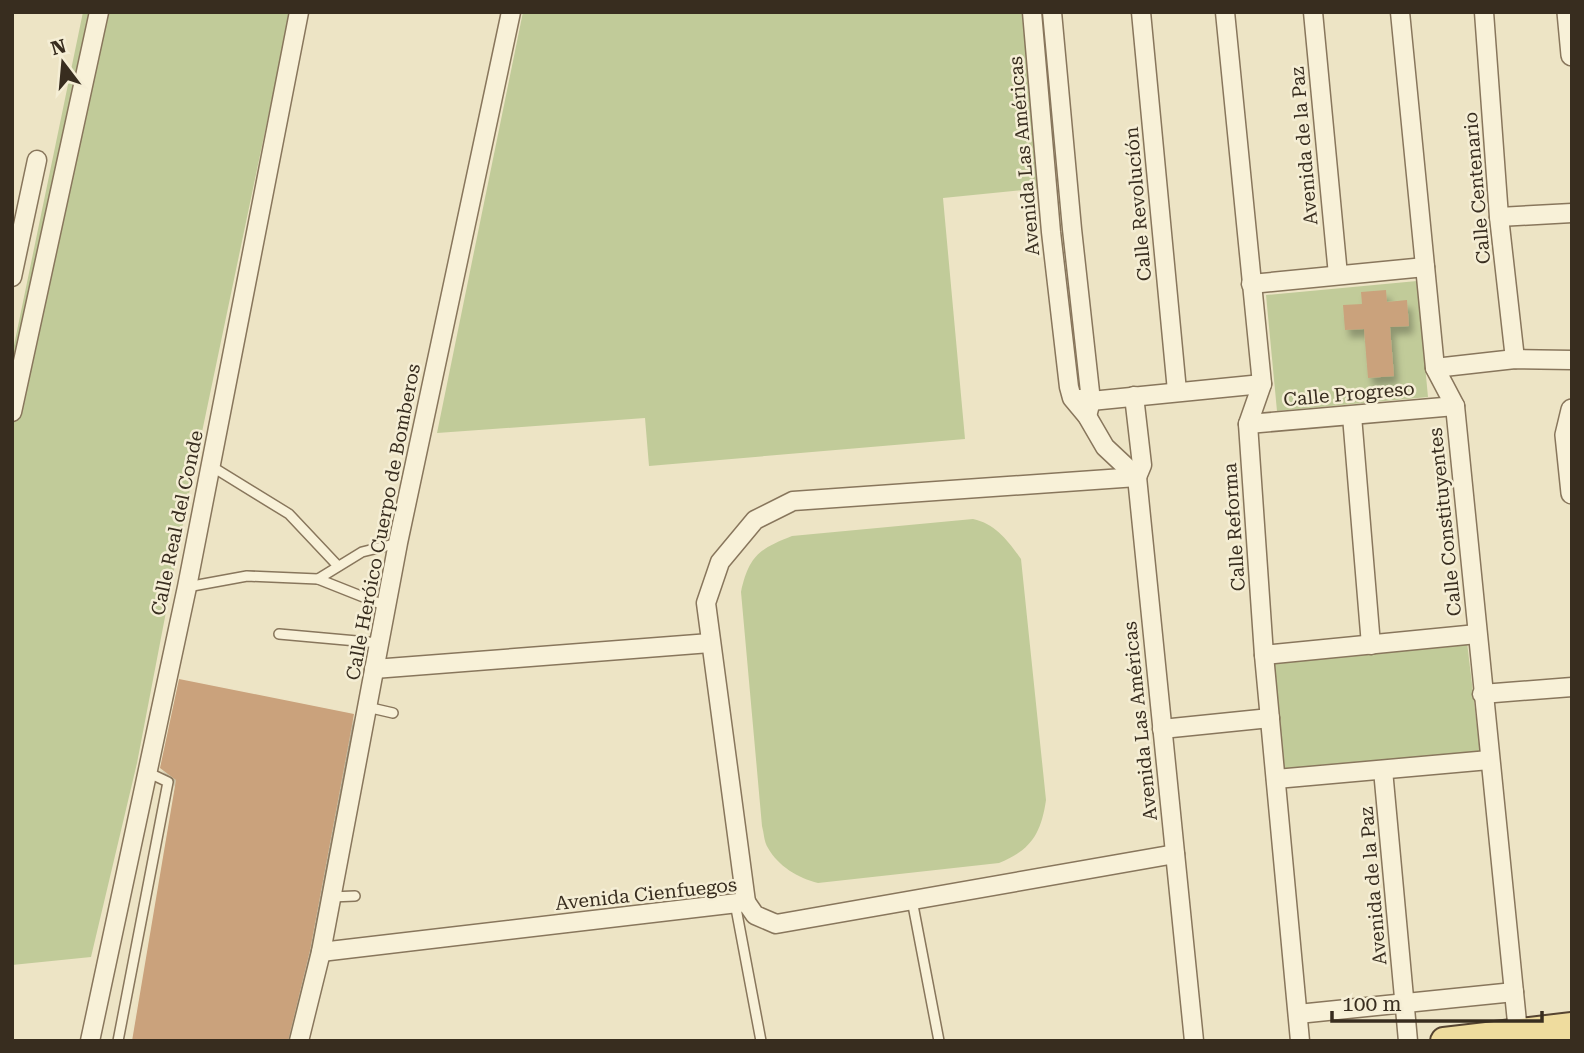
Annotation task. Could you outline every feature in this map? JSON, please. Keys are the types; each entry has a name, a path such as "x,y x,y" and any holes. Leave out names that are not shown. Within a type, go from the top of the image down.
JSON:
{"main road":[{"path":"1444,1041 1572,1026"}],"street":[{"path":"12,412 99,12"},
{"name":"Calle Real del Conde","path":"90,1041 187,587 299,12"},
{"name":"Calle Heróico Cuerpo de Bomberos","path":"299,1041 321,952 398,543 511,12"},
{"name":"Avenida Las Américas","path":"1032,12 1051,232 1072,398 1089,408"},
{"name":"Avenida Las Américas","path":"1052,12 1089,408 1105,447 1137,477 1194,1041"},
{"name":"Calle Revolucíón","path":"1142,12 1177,391"},
{"name":"Calle Reforma","path":"1224,12 1262,384 1248,424 1264,655 1300,1041"},
{"name":"Avenida de la Paz","path":"1313,12 1338,275"},
{"name":"Calle Constituyentes","path":"1400,12 1435,368 1455,406 1518,1031"},
{"name":"Calle Centenario","path":"1483,12 1499,218 1515,359"},
{"path":"1568,12 1572,55"},
{"path":"12,277 37,160"},
{"path":"1499,218 1572,213"},
{"path":"1051,232 1072,229"},
{"path":"1251,284 1425,267"},
{"name":"Calle Progreso","path":"1435,368 1515,359 1572,360"},
{"name":"Calle Progreso","path":"1089,408 1134,396 1262,384"},
{"path":"740,902 706,603 720,562 755,520 793,501 1137,477 1142,465 1134,396"},
{"name":"Calle Progreso","path":"1248,424 1455,406"},
{"path":"1572,410 1566,435 1572,493"},
{"path":"1352,416 1371,645"},
{"path":"1264,655 1477,635"},
{"path":"374,669 710,643"},
{"path":"1482,694 1572,687"},
{"path":"1162,729 1270,718"},
{"path":"1276,779 1489,760"},
{"name":"Avenida de la Paz","path":"1384,769 1408,1041"},
{"name":"Avenida Cienfuegos","path":"321,952 740,902 754,915 776,924 1175,854"},
{"path":"1298,1014 1514,992"}],"lane":[{"path":"210,466 289,514 338,566"},
{"path":"318,579 362,552 398,543"},
{"path":"187,587 247,576 318,579 386,606"},
{"path":"279,634 379,643"},
{"path":"367,707 393,713"},
{"path":"118,1041 168,782 146,772"},
{"path":"331,897 355,896"},
{"path":"912,900 939,1041"},
{"path":"740,902 761,1041"}],"green space":[{"path":"83,12 290,12 184,518 137,763 91,957 12,965 12,355"},
{"path":"523,12 1026,12 1042,188 943,198 965,439 649,466 645,418 437,433"},
{"path":"1417,281 1428,397 1277,411 1266,295"},
{"path":"973,519 995,529 1021,559 1046,800 1037,831 1027,846 999,863 818,883 803,878 783,866 772,854 762,826 741,592 748,570 763,550 792,536"},
{"path":"1467,642 1480,752 1283,769 1271,660"}],"building":[{"path":"1386,290 1387,302 1407,300 1409,326 1390,327 1394,376 1368,378 1364,329 1345,330 1343,305 1362,304 1361,292"},
{"path":"179,679 354,714 310,950 288,1041 132,1041 176,780 160,768"}]}
